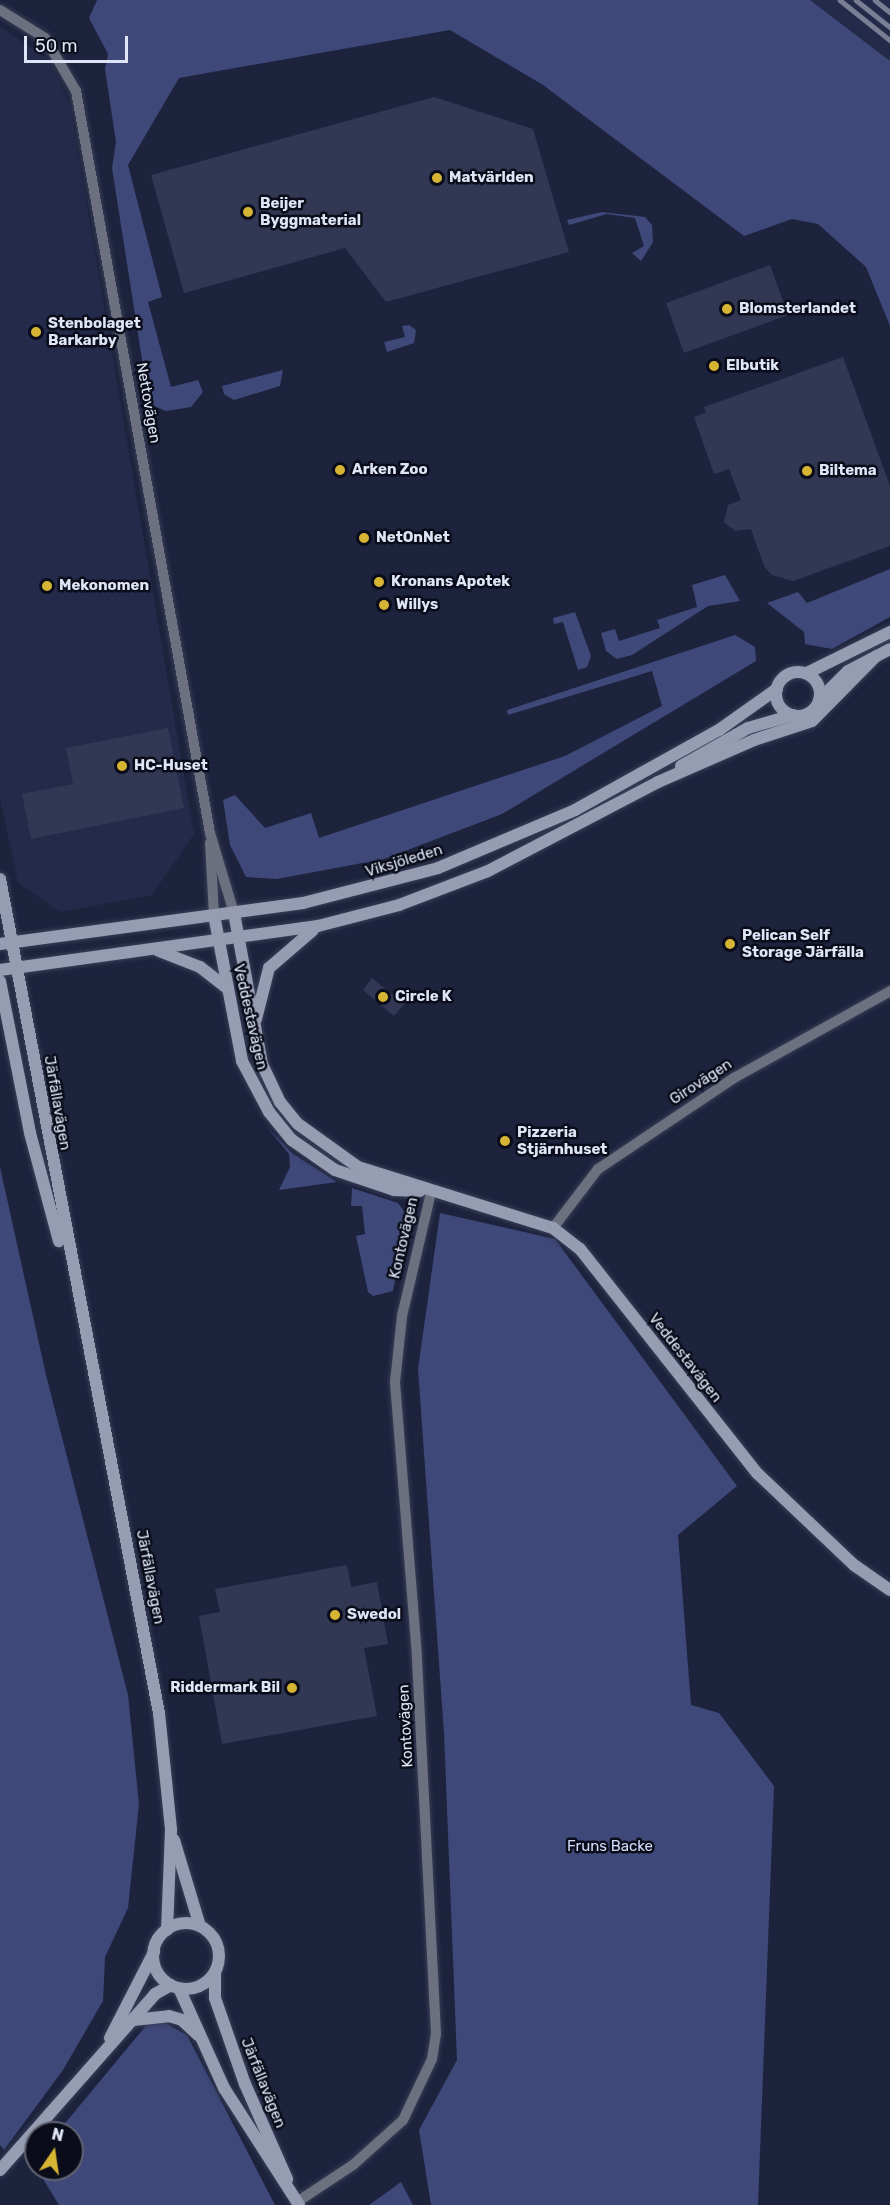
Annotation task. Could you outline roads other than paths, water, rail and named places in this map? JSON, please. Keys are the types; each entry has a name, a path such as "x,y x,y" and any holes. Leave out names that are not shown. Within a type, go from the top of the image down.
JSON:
{"street":[{"name":"Nettovägen","path":"0,10 45,38 76,91 210,834 234,913"},
{"path":"793,715 777,705 777,688 789,676 807,673 890,632"},
{"path":"658,782 735,734 810,711 848,671 890,649"},
{"path":"0,970 318,927 399,905 488,871 658,782 754,740 812,721 876,657"},
{"path":"807,673 819,686 819,700"},
{"name":"Viksjöleden","path":"6,943 234,913 356,891 496,847 719,730 777,688"},
{"name":"Nettovägen","path":"210,834 214,915"},
{"name":"Järfällavägen","path":"0,879 6,943 18,968 84,1332 156,1691 171,1830 167,1930"},
{"name":"Veddestavägen","path":"234,913 254,1035 262,1065 280,1102 318,1143 352,1164 431,1192 553,1228 580,1249 757,1473 854,1565 890,1590"},
{"name":"Veddestavägen","path":"214,915 226,987 249,1081 292,1140 353,1178 394,1190 431,1192"},
{"path":"254,1035 258,994 269,968 318,927"},
{"path":"155,950 200,967 226,987"},
{"name":"Järfällavägen","path":"0,981 30,1133 84,1332"},
{"name":"Girovägen","path":"553,1228 598,1169 734,1078 890,991"},
{"name":"Kontovägen","path":"298,2203 353,2165 403,2120 432,2059 436,2034 417,1656 395,1382 402,1316 431,1192"},
{"name":"Järfällavägen","path":"171,1830 200,1926"},
{"path":"0,2169 101,2055 132,2020 155,1994 175,1987 203,1984 215,1972 218,1946 200,1926 182,1924 167,1930 154,1950 101,2055"},
{"path":"154,1950 155,1967 175,1987"},
{"name":"Järfällavägen","path":"215,1972 215,1998 245,2084 298,2203"},
{"name":"Järfällavägen","path":"175,1987 205,2044 224,2088 298,2203"},
{"path":"132,2020 158,2014 182,2020 205,2044"}],"railway":[{"path":"840,0 890,40"},
{"path":"856,0 890,27"},
{"path":"875,0 890,12"}],"place":[{"name":"Matvärlden","path":"437,178"},
{"name":"Beijer Byggmaterial","path":"248,212"},
{"name":"Blomsterlandet","path":"727,309"},
{"name":"Stenbolaget Barkarby","path":"36,332"},
{"name":"Elbutik","path":"714,366"},
{"name":"Arken Zoo","path":"340,470"},
{"name":"Biltema","path":"807,471"},
{"name":"NetOnNet","path":"364,538"},
{"name":"Kronans Apotek","path":"379,582"},
{"name":"Mekonomen","path":"47,586"},
{"name":"Willys","path":"384,605"},
{"name":"HC-Huset","path":"122,766"},
{"name":"Pelican Self Storage Järfälla","path":"730,944"},
{"name":"Circle K","path":"383,997"},
{"name":"Pizzeria Stjärnhuset","path":"505,1141"},
{"name":"Swedol","path":"335,1615"},
{"name":"Riddermark Bil","path":"292,1688"}],"park label":[{"name":"Fruns Backe","path":"610,1847"}]}
